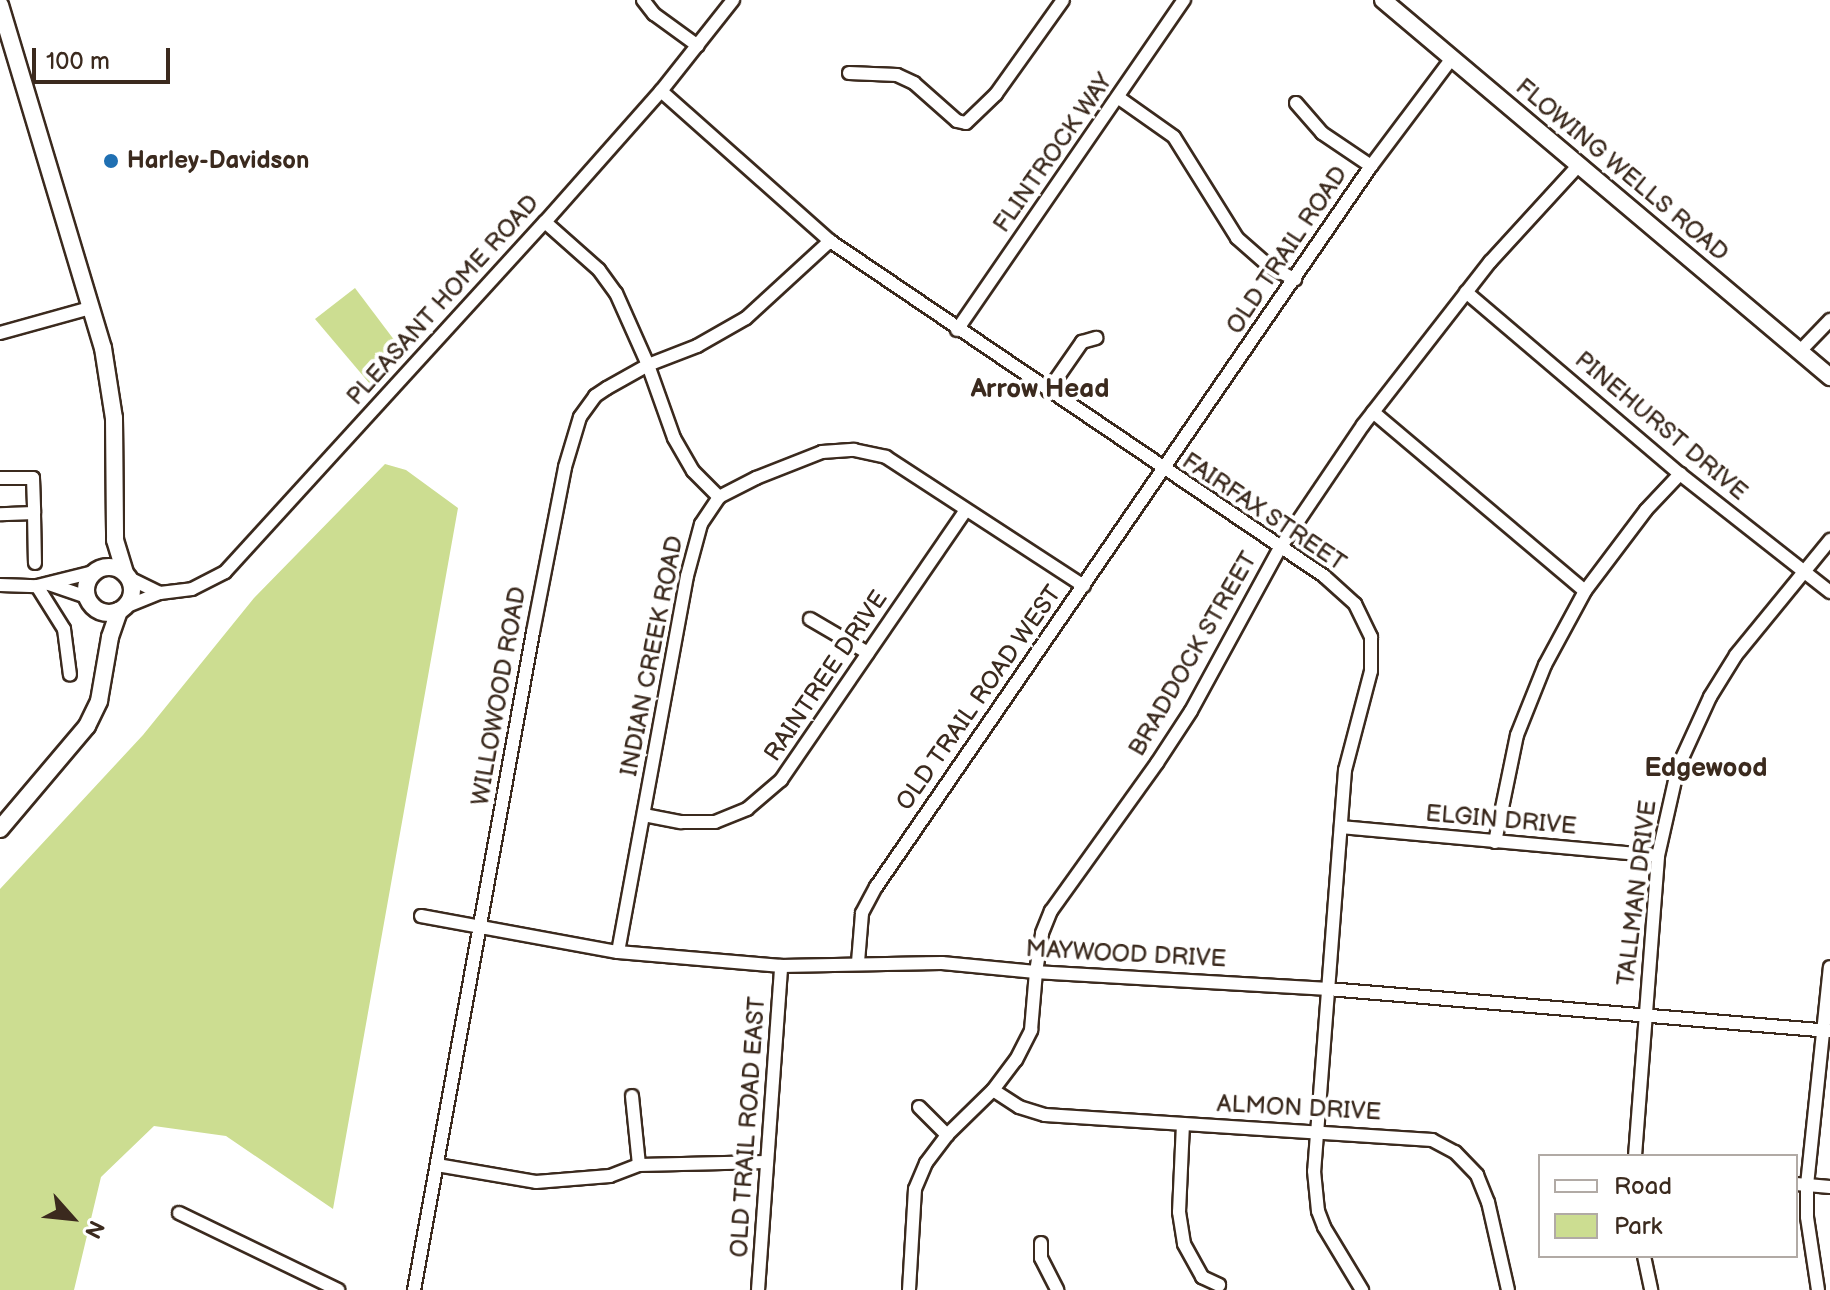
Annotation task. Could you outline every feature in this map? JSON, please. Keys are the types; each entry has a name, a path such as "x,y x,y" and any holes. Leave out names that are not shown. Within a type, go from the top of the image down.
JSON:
{"main road":[{"name":"FLOWING WELLS ROAD","path":"1383,0 1830,377"},
{"path":"0,5 103,348 112,395 115,540 132,593 122,609 109,646 99,701 87,726 0,829"},
{"path":"109,646 99,626 87,582 115,540"},
{"path":"97,570 111,567 127,576"},
{"path":"92,603 122,609"}],"street":[{"path":"643,0 654,14 698,46"},
{"name":"PLEASANT HOME ROAD","path":"122,609 160,593 192,589 225,572 545,222 661,91 733,0"},
{"path":"849,73 897,75 914,83 957,121 966,123 982,112 1063,0"},
{"name":"FLINTROCK WAY","path":"957,330 1184,0"},
{"name":"OLD TRAIL ROAD","path":"1164,471 1371,166 1452,58"},
{"name":"FAIRFAX STREET","path":"661,91 830,241 1164,471 1324,576 1355,604 1371,637 1371,671 1345,770 1317,1132 1318,1211 1330,1240 1362,1290"},
{"path":"1119,98 1174,137 1237,238 1270,267 1295,279"},
{"path":"1296,103 1322,133 1371,166"},
{"name":"BRADDOCK STREET","path":"909,1290 915,1189 926,1163 947,1135 993,1090 1016,1060 1031,1030 1042,933 1051,911 1191,711 1280,548 1373,412 1466,292 1578,166"},
{"path":"545,222 599,270 616,293 648,365 674,438 693,471 719,497 756,478 822,452 854,450 886,457 1084,586"},
{"name":"WILLOWOOD ROAD","path":"414,1290 565,467 580,417 595,396 648,365 697,346 746,318 830,241"},
{"name":"PINEHURST DRIVE","path":"1466,292 1680,474 1830,592"},
{"path":"0,333 90,308"},
{"path":"1801,350 1830,320"},
{"path":"1048,391 1082,342 1096,338"},
{"path":"1373,412 1585,591"},
{"name":"OLD TRAIL ROAD WEST","path":"858,962 862,913 876,887 1164,471"},
{"path":"1495,842 1517,735 1545,665 1585,591 1646,510 1680,474"},
{"path":"0,478 33,478 35,563"},
{"name":"INDIAN CREEK ROAD","path":"618,952 687,576 701,524 719,497"},
{"name":"RAINTREE DRIVE","path":"644,815 681,822 715,822 747,809 781,780 965,511"},
{"path":"0,514 34,513"},
{"name":"TALLMAN DRIVE","path":"1635,1154 1658,856 1669,798 1689,738 1736,655 1830,540"},
{"path":"0,585 42,585 97,570"},
{"path":"127,576 160,593"},
{"path":"42,585 92,603"},
{"path":"42,585 64,629 70,675"},
{"path":"810,619 868,653"},
{"name":"ELGIN DRIVE","path":"1341,827 1658,856"},
{"name":"MAYWOOD DRIVE","path":"421,916 618,952 781,966 858,962 942,963 1036,972 1328,989 1827,1031"},
{"name":"OLD TRAIL ROAD EAST","path":"758,1290 781,966"},
{"path":"1818,1290 1802,1185 1827,1031 1830,967"},
{"name":"ALMON DRIVE","path":"993,1090 1019,1107 1045,1115 1421,1138 1442,1145 1466,1160 1485,1191 1508,1290"},
{"path":"632,1096 639,1165"},
{"path":"919,1107 947,1135"},
{"path":"1183,1124 1179,1212 1184,1244 1202,1277 1219,1285"},
{"path":"437,1165 536,1182 610,1176 639,1165 767,1162"},
{"path":"1802,1185 1830,1187"},
{"path":"179,1213 338,1290"},
{"path":"1041,1243 1041,1258 1057,1290"},
{"path":"1644,1258 1651,1290"}],"green space":[{"path":"355,288 404,353 370,384 315,319"},
{"path":"385,464 406,470 458,508 333,1209 226,1136 154,1126 101,1177 74,1290 0,1290 0,889 143,735 254,598"}],"place":[{"name":"Harley-Davidson","path":"111,161"}],"district":[{"name":"Arrow Head","path":"1040,390"},
{"name":"Edgewood","path":"1706,769"}]}
